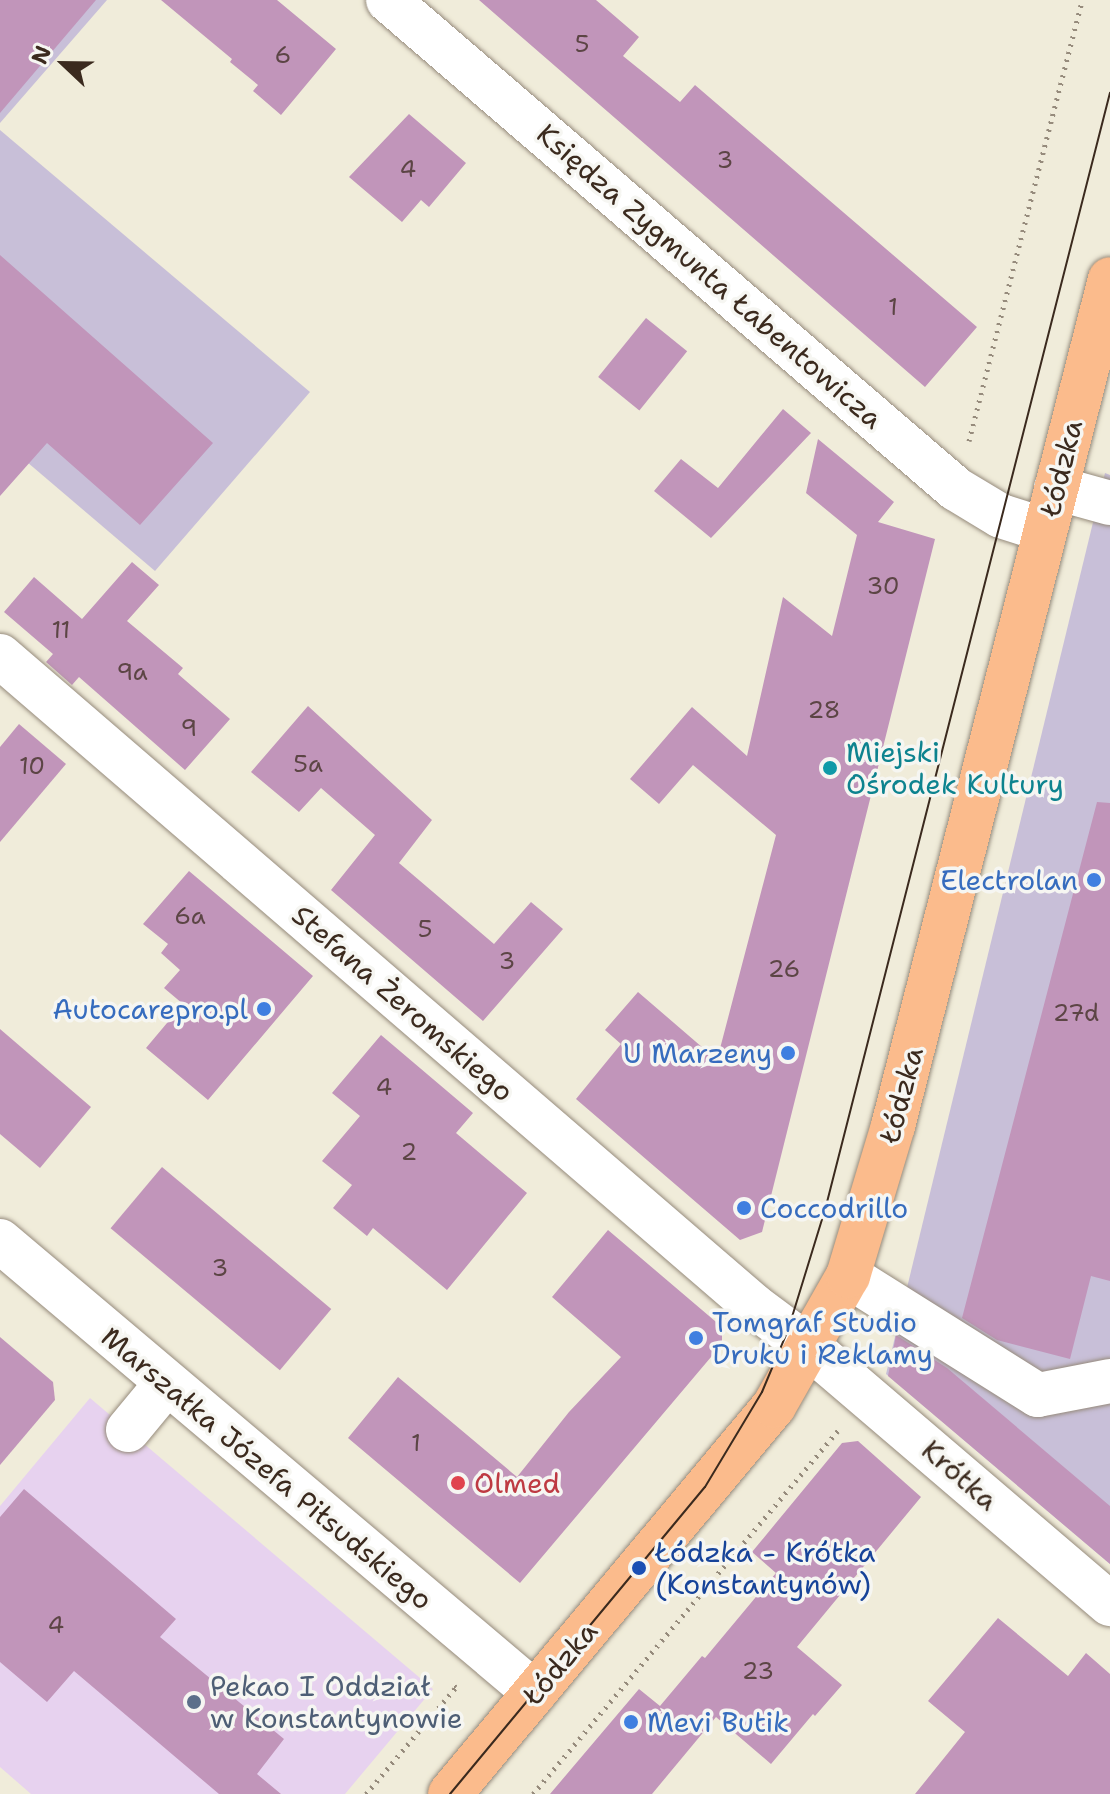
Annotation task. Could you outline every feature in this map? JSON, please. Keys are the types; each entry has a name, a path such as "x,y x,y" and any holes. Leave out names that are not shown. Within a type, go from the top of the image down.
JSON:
{"main road":[{"name":"Łódzka","path":"450,1794 774,1406 848,1276 893,1126 1056,488 1099,367 1110,279"}],"street":[{"name":"Księdza Zygmunta Łabentowicza","path":"388,0 956,489 1001,516 1045,530"},
{"path":"1056,488 1110,503"},
{"name":"Stefana Żeromskiego","path":"0,656 742,1295 809,1347"},
{"name":"Marszałka Józefa Piłsudskiego","path":"0,1241 535,1693"},
{"path":"848,1276 1038,1395 1110,1381"},
{"name":"Krótka","path":"809,1347 1110,1604"},
{"path":"128,1430 166,1384"}],"path":[{"path":"956,489 1082,0"},
{"path":"533,1794 850,1416 861,1391"},
{"path":"366,1794 456,1687 444,1677"}],"shaded area":[{"path":"0,0 107,0 0,123"},
{"path":"0,130 310,392 155,571 0,439"},
{"path":"1105,473 1110,475 1110,1564 886,1374"},
{"path":"90,1398 433,1689 345,1794 31,1794 0,1767 0,1506"}],"building":[{"path":"0,0 96,0 0,113"},
{"path":"161,0 277,0 336,49 281,115 253,91 258,85 230,62 232,59"},
{"path":"479,0 596,0 639,37 623,56 680,102 695,85 977,327 925,387"},
{"path":"409,114 466,163 429,207 421,200 402,222 349,177"},
{"path":"0,255 213,443 140,525 47,443 0,496"},
{"path":"646,318 687,351 639,410 598,377"},
{"path":"783,409 811,433 711,538 654,491 681,459 718,488"},
{"path":"818,439 894,502 878,522 935,539 762,1232 740,1240 576,1099 621,1044 605,1030 638,992 717,1060 776,835 693,765 659,804 630,779 692,707 747,756 783,597 832,636 857,535 806,493"},
{"path":"132,562 159,585 127,621 183,668 178,674 230,719 185,770 79,677 72,685 46,662 53,654 4,612 34,577 82,619"},
{"path":"308,706 432,820 399,863 494,944 531,902 563,929 483,1021 331,890 375,835 321,788 299,812 251,772"},
{"path":"19,724 66,764 0,842 0,747"},
{"path":"1097,802 1110,803 1110,1281 1091,1276 1070,1359 997,1340 962,1318"},
{"path":"189,871 313,976 208,1100 146,1048 183,1004 164,988 180,970 161,953 168,944 143,924"},
{"path":"0,1029 91,1107 40,1168 0,1134"},
{"path":"381,1035 473,1113 456,1133 527,1193 447,1290 373,1228 367,1236 333,1208 352,1185 322,1161 360,1116 332,1093"},
{"path":"162,1167 331,1309 280,1370 111,1228"},
{"path":"608,1230 722,1327 722,1344 520,1583 348,1438 398,1377 517,1477 569,1412 621,1357 552,1297"},
{"path":"896,1335 947,1368 1110,1506 1110,1564 888,1376"},
{"path":"0,1337 53,1382 55,1400 0,1465"},
{"path":"858,1441 921,1497 797,1647 842,1685 815,1716 813,1714 771,1764 716,1717 652,1794 550,1794 639,1689 660,1706 702,1656 705,1658 776,1573 752,1552 842,1443"},
{"path":"24,1489 176,1619 160,1637 284,1739 257,1774 281,1794 219,1794 74,1671 47,1702 0,1662 0,1517"},
{"path":"998,1618 1068,1676 1086,1653 1110,1674 1110,1794 915,1794 965,1732 928,1701"}],"tram line":[{"path":"450,1794 705,1487 762,1392 788,1330 825,1210 1110,93"}],"place":[{"name":"Miejski Ośrodek Kultury","path":"830,768"},
{"name":"Electrolan","path":"1094,880"},
{"name":"Autocarepro.pl","path":"264,1009"},
{"name":"U Marzeny","path":"788,1053"},
{"name":"Coccodrillo","path":"744,1208"},
{"name":"Tomgraf Studio Druku i Reklamy","path":"696,1338"},
{"name":"Olmed","path":"458,1483"},
{"name":"Łódzka - Krótka (Konstantynów)","path":"639,1568"},
{"name":"Pekao I Oddział w Konstantynowie","path":"194,1702"},
{"name":"Mevi Butik","path":"631,1722"}]}
